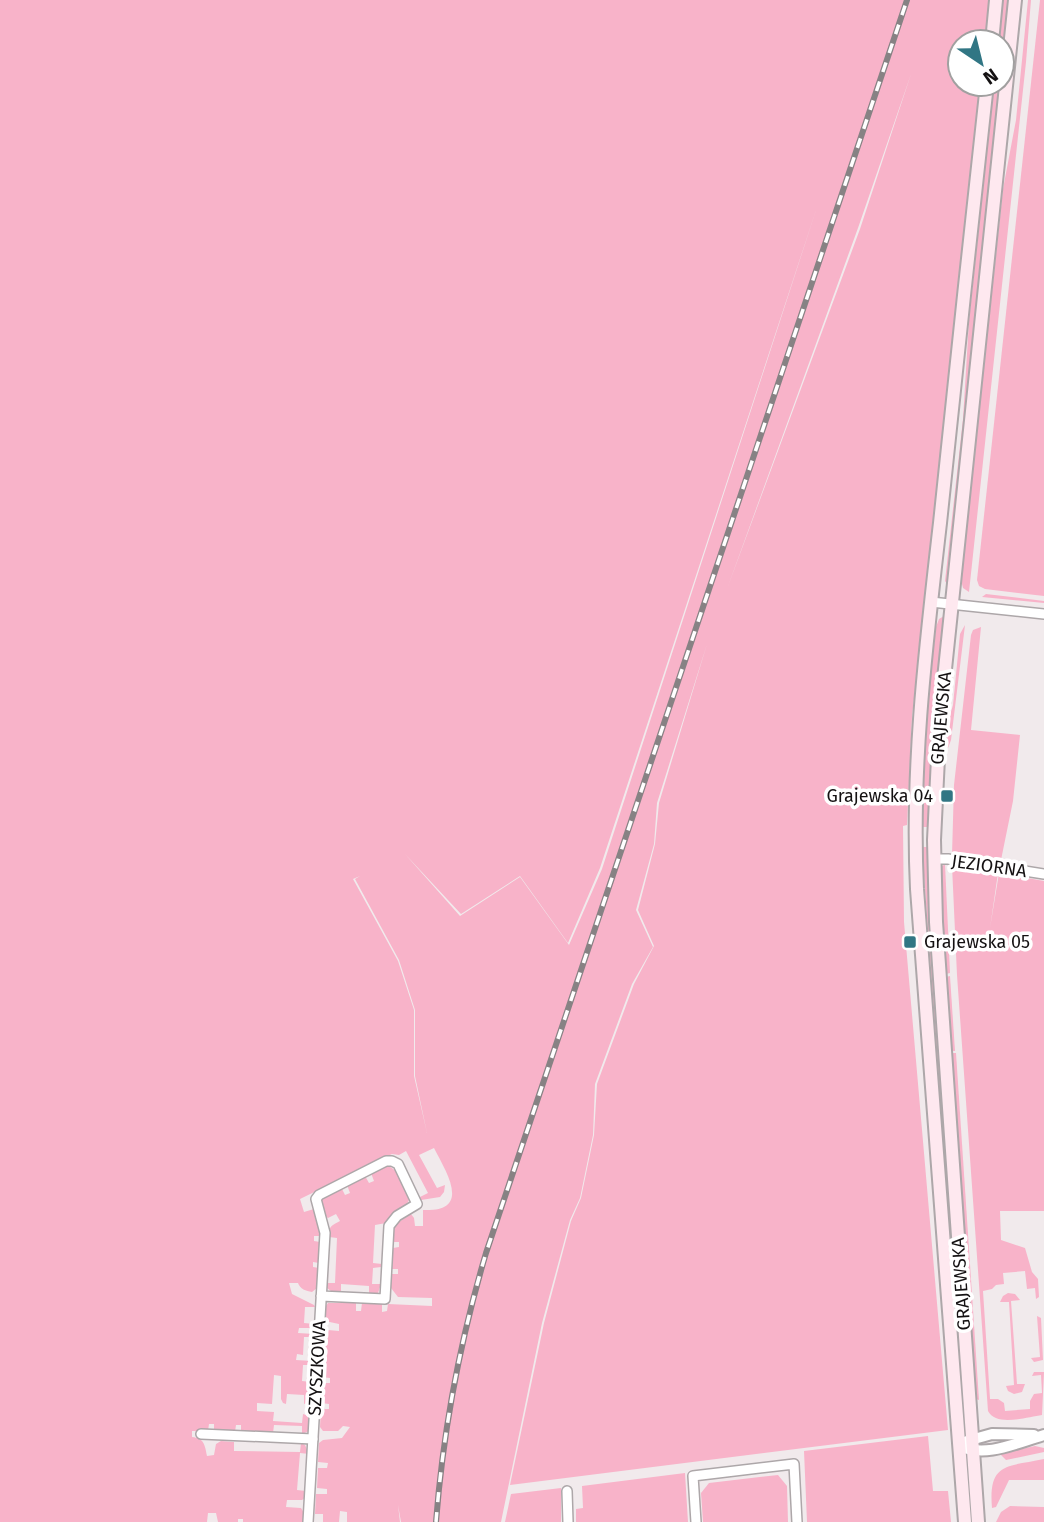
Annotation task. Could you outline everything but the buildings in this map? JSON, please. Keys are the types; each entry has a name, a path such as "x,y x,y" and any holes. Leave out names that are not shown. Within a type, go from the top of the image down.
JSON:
{"main road":[{"path":"993,28 996,0"},
{"name":"GRAJEWSKA","path":"978,1522 934,859 939,729 1015,0"},
{"name":"GRAJEWSKA","path":"965,1522 914,830 919,712 985,98"}],"street":[{"path":"931,602 1044,614"},
{"name":"JEZIORNA","path":"934,859 1044,874"},
{"name":"SZYSZKOWA","path":"308,1522 321,1296 325,1233 316,1199 375,1167 392,1161 398,1164 417,1204 397,1216 389,1226 386,1299 321,1296"},
{"name":"SZYSZKOWA","path":"201,1434 313,1439"},
{"path":"959,1446 972,1438 992,1434 1044,1435"},
{"path":"959,1446 973,1452 994,1450 1044,1435"},
{"path":"696,1522 693,1476 794,1464 797,1522"},
{"path":"567,1491 568,1522"}],"shaded area":[{"path":"0,0 989,0 986,28 946,28 946,98 978,98 912,717 907,825 903,826 904,922 948,1430 510,1485 544,1323 571,1221 581,1198 594,1135 597,1084 634,984 654,946 638,910 655,844 659,803 707,644 657,803 654,844 636,910 653,947 632,984 595,1084 593,1135 580,1198 570,1220 542,1323 501,1522 401,1522 398,1505 400,1522 347,1522 347,1512 340,1511 339,1522 323,1522 323,1514 315,1514 316,1494 327,1494 327,1489 317,1488 318,1468 327,1468 328,1463 318,1462 319,1443 342,1438 350,1427 343,1426 338,1431 323,1431 320,1427 321,1409 329,1409 329,1404 321,1403 322,1383 330,1383 330,1378 322,1377 324,1334 328,1330 339,1331 339,1324 325,1321 324,1309 328,1303 356,1303 356,1311 361,1311 362,1303 382,1304 382,1312 387,1311 388,1304 432,1306 432,1298 398,1297 391,1288 391,1274 398,1274 398,1269 392,1269 393,1248 399,1247 399,1242 393,1242 394,1225 411,1214 415,1226 423,1226 423,1210 448,1205 452,1198 449,1179 434,1148 419,1155 437,1188 445,1185 440,1197 421,1200 420,1197 428,1193 406,1151 399,1155 392,1154 300,1199 304,1212 314,1209 320,1236 314,1236 314,1241 320,1242 319,1263 313,1262 313,1267 319,1268 317,1288 312,1292 300,1287 298,1283 289,1283 292,1294 315,1307 305,1307 304,1323 314,1324 314,1328 299,1328 298,1333 314,1334 314,1337 304,1337 303,1355 297,1354 296,1360 312,1361 312,1365 303,1365 302,1381 311,1382 310,1402 304,1404 304,1395 287,1394 286,1404 283,1403 281,1376 274,1375 272,1404 257,1403 257,1411 274,1412 273,1421 302,1423 303,1414 306,1415 310,1419 309,1431 302,1434 302,1426 274,1425 273,1433 241,1432 241,1425 236,1425 235,1432 214,1431 214,1424 209,1424 208,1431 192,1431 192,1437 203,1443 207,1456 214,1455 216,1444 221,1441 234,1442 234,1451 300,1452 301,1443 305,1445 309,1454 300,1453 297,1490 306,1491 305,1498 287,1500 286,1507 301,1508 304,1513 303,1522 243,1522 243,1519 238,1519 238,1522 218,1522 216,1513 208,1513 207,1522 0,1522","holes":["911,74 860,229 727,589","818,204 602,869 569,945 520,877 460,916 405,854 461,914 520,876 568,943 600,868","360,876 355,879 399,960 415,1010 415,1076 427,1133 414,1076 414,1010 398,961 353,879"]},
{"path":"1003,0 1008,0 1006,28 1000,28"},
{"path":"1028,0 1031,0 1026,62 969,592 963,588 961,580 1003,189 1016,120"},
{"path":"1040,0 1044,0 1044,596 985,589 979,586 977,580"},
{"path":"993,98 999,98 947,584 945,581 963,419 969,321"},
{"path":"986,594 1044,601 1044,603 982,597"},
{"path":"944,616 934,714 928,827 922,827 933,652 936,627 939,619"},
{"path":"965,625 948,748 945,732 953,705 960,634"},
{"path":"981,627 971,730 1020,735 1013,801 1001,860 952,855 954,785 971,635 973,630"},
{"path":"922,847 928,847 932,961 963,1399 961,1399"},
{"path":"945,864 950,973 946,974 941,867"},
{"path":"952,866 998,873 990,928 999,873 1044,881 1044,1211 1000,1211 1001,1240 1025,1248 1032,1272 1038,1279 1039,1297 1036,1299 1035,1288 1027,1289 1025,1271 1003,1273 1004,1284 983,1291 990,1399 998,1399 1004,1403 1005,1411 1030,1409 1034,1394 1042,1393 1041,1375 1032,1376 1034,1372 1044,1372 1042,1415 1020,1419 998,1419 988,1411 957,975"},
{"path":"950,976 955,1051 952,1051 946,977"},
{"path":"952,1053 956,1053 979,1400 976,1399"},
{"path":"384,1166 396,1171 409,1200 405,1207 386,1223 375,1225 373,1263 382,1264 381,1267 373,1268 372,1284 381,1284 378,1293 369,1294 369,1286 341,1284 341,1292 332,1292 326,1287 326,1283 335,1283 337,1238 329,1237 329,1231 340,1221 336,1214 328,1218 325,1216 322,1198 341,1187 345,1195 350,1193 347,1185 365,1176 369,1183 374,1181 371,1173"},
{"path":"1008,1293 1015,1294 1020,1300 1011,1301 1017,1384 1025,1384 1022,1392 1014,1394 1008,1391 1006,1386 1014,1385 1009,1302 1000,1302"},
{"path":"1037,1316 1041,1318 1043,1360 1034,1362 1031,1358 1040,1357"},
{"path":"928,1436 933,1491 948,1491 951,1522 807,1522 804,1451"},
{"path":"1035,1446 1044,1448 1044,1452 1006,1460 1000,1454"},
{"path":"1044,1459 1044,1480 1009,1480 996,1507 992,1508 993,1482 997,1474 1010,1466"},
{"path":"685,1473 688,1522 576,1522 576,1509 583,1508 582,1486"},
{"path":"778,1475 787,1486 788,1522 703,1522 701,1493 709,1483"},
{"path":"561,1488 561,1522 505,1522 511,1494"},
{"path":"1010,1506 1044,1507 1044,1522 996,1522 1001,1512"}],"railway":[{"path":"436,1522 454,1386 486,1253 907,0"}],"place":[{"name":"Grajewska 04","path":"947,796"},
{"name":"Grajewska 05","path":"910,942"}]}
